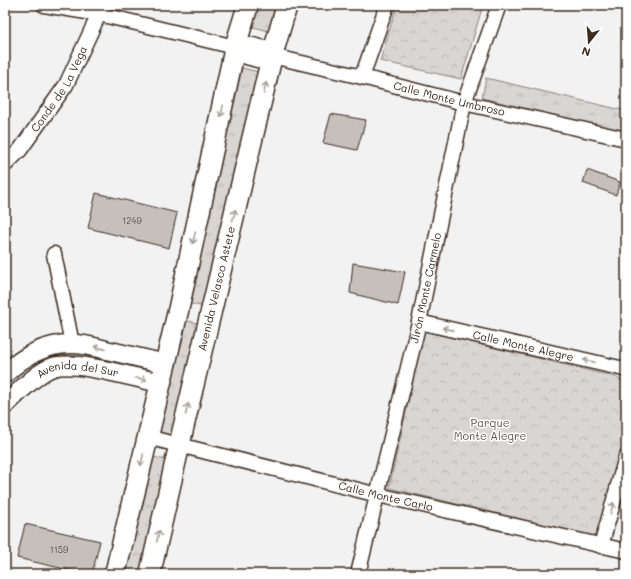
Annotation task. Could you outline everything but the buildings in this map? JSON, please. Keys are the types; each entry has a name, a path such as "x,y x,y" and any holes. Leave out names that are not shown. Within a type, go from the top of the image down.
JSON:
{"main road":[{"path":"116,574 179,307 236,47 248,5"},
{"name":"Avenida Velasco Astete","path":"150,574 179,445 272,56 287,5"},
{"path":"179,307 210,315"}],"street":[{"name":"Calle Monte Umbroso","path":"44,5 100,10 236,47 245,43 265,48 272,56 464,103 626,139"},
{"path":"362,77 387,5"},
{"name":"Jirón Monte Carmelo","path":"358,574 419,322 464,103 499,5"},
{"name":"Conde de La Vega","path":"5,165 20,150 66,85 100,10"},
{"path":"54,254 72,344"},
{"name":"Calle Monte Alegre","path":"419,322 624,369 626,371"},
{"name":"Avenida del Sur","path":"5,374 33,353 47,347 72,344 88,346 166,364"},
{"name":"Avenida del Sur","path":"5,405 20,390 40,374 53,368 68,366 86,367 161,383"},
{"name":"Calle Monte Carlo","path":"147,438 378,495 626,551"},
{"path":"601,546 626,457"}],"green space":[{"path":"256,5 276,5 269,31 250,26"},
{"path":"397,5 483,5 461,79 380,61"},
{"path":"242,68 259,72 205,307 187,303"},
{"path":"486,78 626,111 626,132 482,98"},
{"path":"184,320 202,324 173,441 154,436"},
{"name":"Parque Monte Alegre","path":"424,331 616,377 626,384 626,434 597,537 389,488"},
{"path":"153,457 171,461 144,574 125,574"}]}
